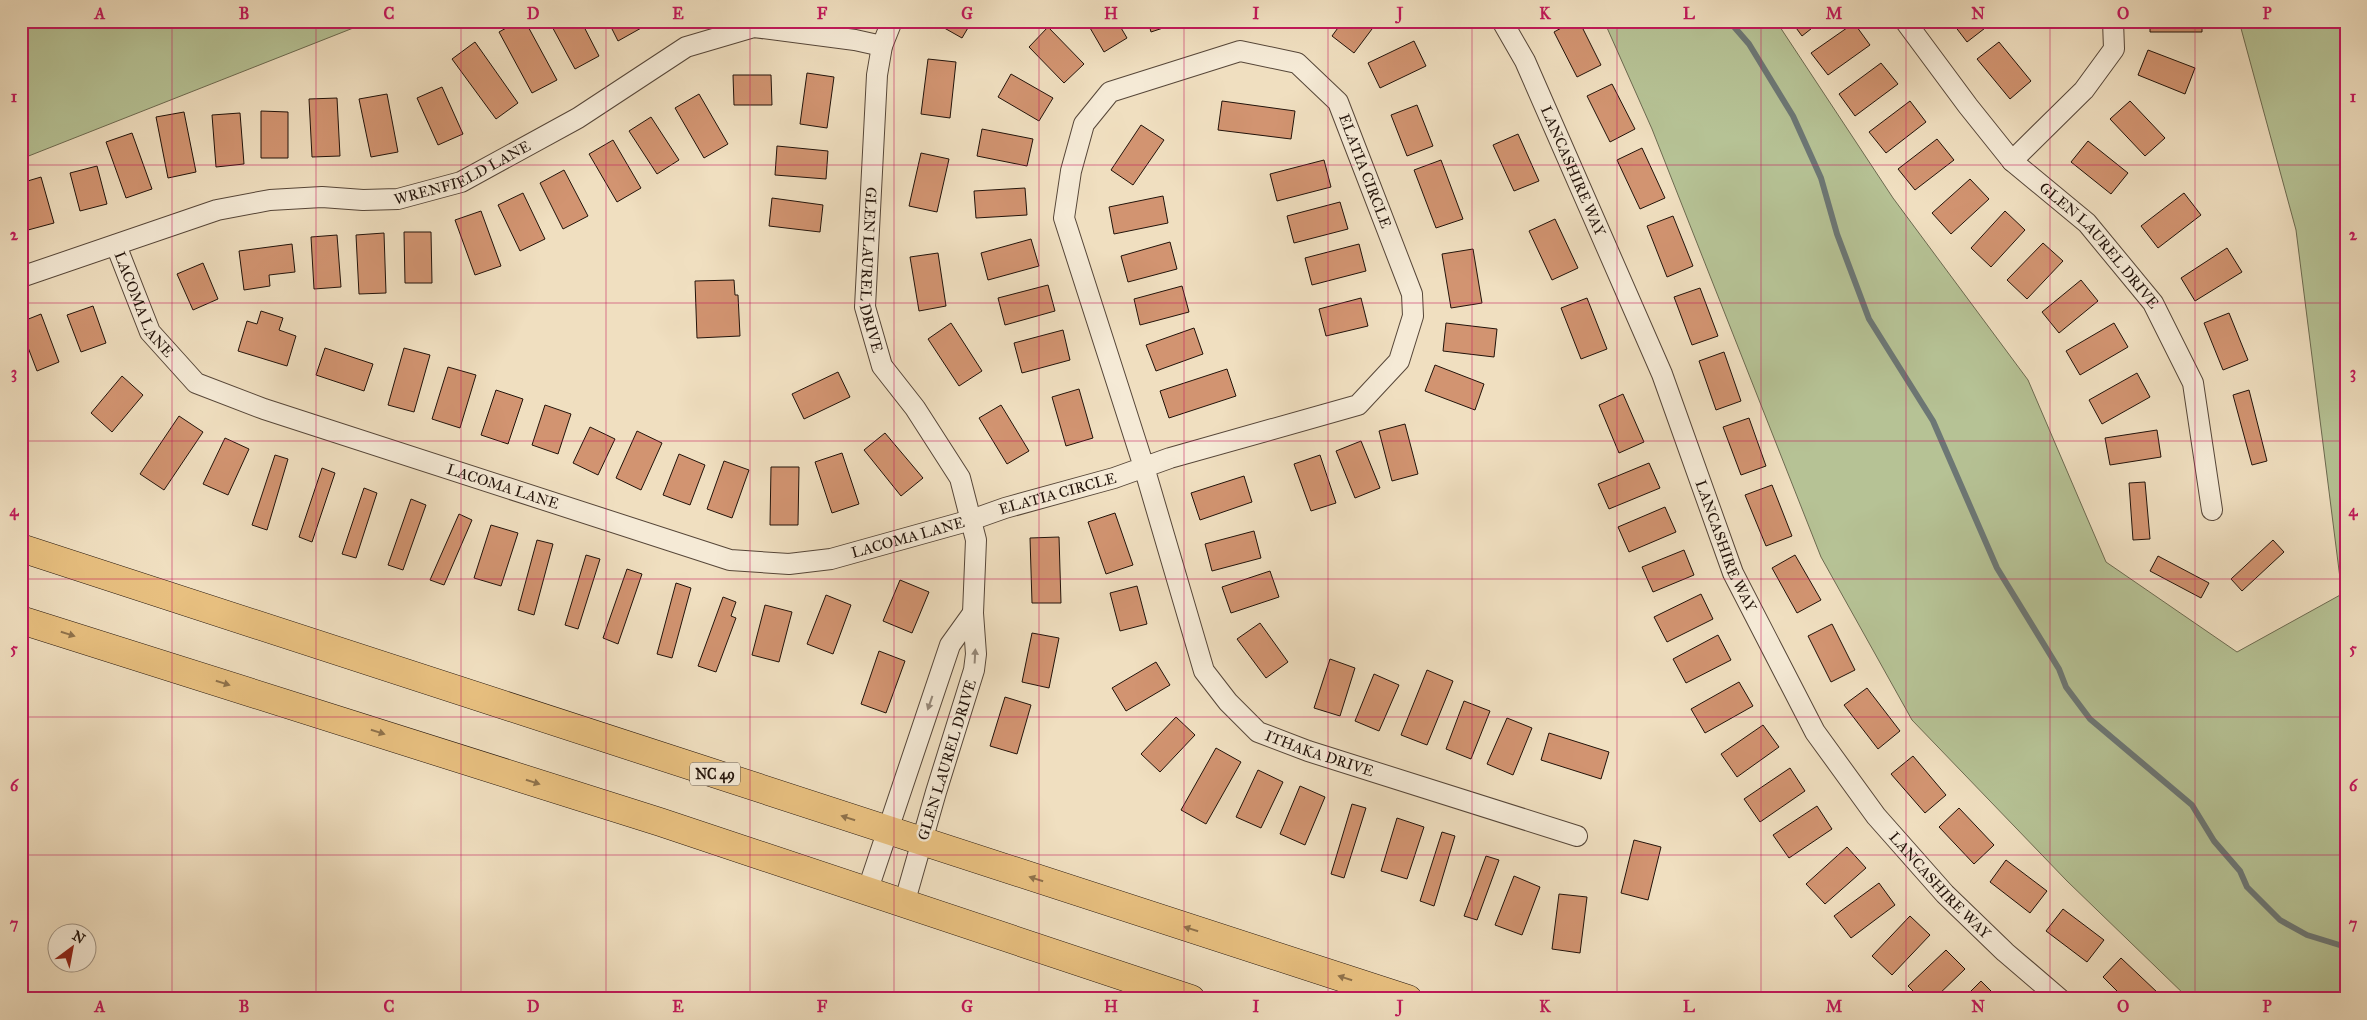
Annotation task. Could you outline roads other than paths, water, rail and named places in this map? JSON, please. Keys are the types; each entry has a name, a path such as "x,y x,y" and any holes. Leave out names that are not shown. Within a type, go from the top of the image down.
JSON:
{"highway":[{"name":"NC 49","path":"21,548 212,612 518,709 1408,999"},
{"path":"21,620 660,822 1191,999"}],"street":[{"name":"GLEN LAUREL DRIVE","path":"892,21 882,46 878,75 865,308 882,366 916,408 960,478 976,540 973,613 976,654 974,670 904,904"},
{"name":"LANCASHIRE WAY","path":"1502,21 1525,61 1662,374 1733,573 1815,732 1876,816 1945,894 2005,952 2060,999"},
{"name":"GLEN LAUREL DRIVE","path":"1905,21 1968,106 2012,161 2087,224 2153,303 2193,383 2212,510"},
{"path":"2012,161 2084,90 2114,49 2114,21"},
{"name":"WRENFIELD LANE","path":"21,277 217,210 270,200 314,197 398,199 461,182 578,118 686,47 754,27 854,40 882,46"},
{"name":"ELATIA CIRCLE","path":"972,520 1004,508 1114,478 1144,466 1358,405 1399,361 1413,316 1412,294 1338,102 1297,63 1240,51 1110,92 1084,124 1071,171 1064,218 1144,466"},
{"name":"LACOMA LANE","path":"116,245 150,332 196,383 264,409 730,560 789,564 831,560 972,520"},
{"name":"ITHAKA DRIVE","path":"1144,466 1204,671 1228,702 1258,732 1308,751 1577,836"},
{"path":"867,892 950,645 973,613"}],"waterway":[{"path":"1729,21 1749,44 1793,116 1821,178 1837,234 1869,319 1933,421 1997,568 2059,669 2066,687 2090,719 2192,805 2214,841 2240,871 2247,887 2280,920 2307,935 2346,947"}]}
